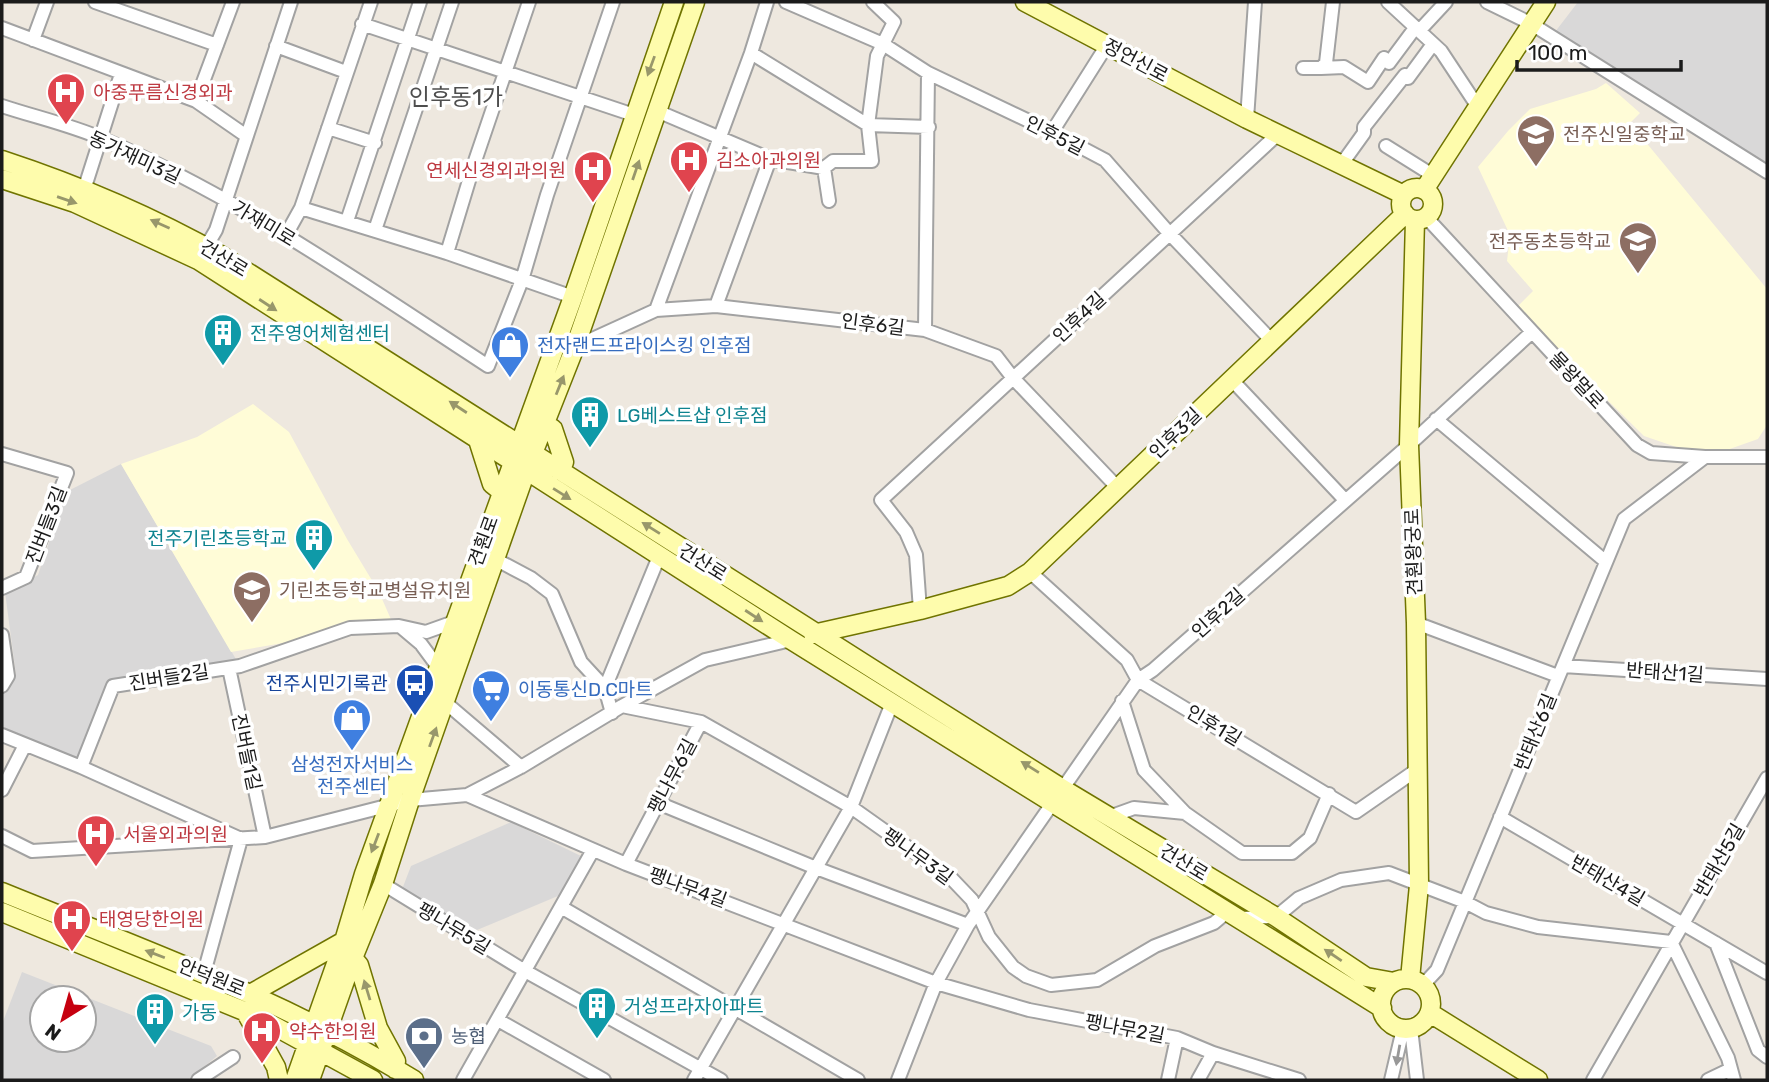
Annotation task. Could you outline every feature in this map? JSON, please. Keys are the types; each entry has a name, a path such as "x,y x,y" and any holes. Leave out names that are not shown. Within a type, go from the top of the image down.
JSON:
{"street":[{"path":"33,40 47,2"},
{"path":"94,2 217,45"},
{"path":"197,101 233,2"},
{"name":"가재미로","path":"291,2 245,135 226,200 286,235 488,366 522,280"},
{"path":"286,235 301,208 370,2"},
{"path":"347,221 381,126 420,2"},
{"path":"375,230 452,2"},
{"path":"447,253 529,2"},
{"path":"522,280 547,195 613,2"},
{"name":"견훤로","path":"295,1080 314,1048 349,950 383,884 495,559 522,458 573,298 674,2"},
{"name":"견훤로","path":"349,950 364,874 454,622 502,492 544,423 575,347 695,2"},
{"path":"656,310 751,53 767,2"},
{"name":"인후5길","path":"786,2 883,44 928,73 1105,160 1169,233 1272,341"},
{"path":"657,111 771,159 824,168 833,162 872,161 868,125 877,56 894,22 873,2"},
{"name":"정언신로","path":"1025,2 1247,119 1341,165 1412,212"},
{"path":"1247,119 1255,2"},
{"path":"1321,68 1326,63 1333,2"},
{"path":"1388,2 1441,51 1478,107"},
{"path":"1303,68 1344,67 1368,82 1384,58 1389,62 1446,2"},
{"path":"1487,2 1530,23 1767,172"},
{"path":"1412,212 1412,190 1429,183 1546,2"},
{"path":"362,24 634,115"},
{"path":"2,29 197,101 245,135"},
{"path":"1341,165 1364,133 1364,128 1405,75 1408,78 1433,44"},
{"path":"1052,132 1107,45"},
{"path":"276,46 345,72"},
{"path":"751,53 868,125 929,127"},
{"path":"925,330 928,73"},
{"path":"84,190 121,74"},
{"name":"동가재미3길","path":"2,106 102,138 226,200"},
{"path":"330,121 375,144"},
{"name":"인후4길","path":"920,610 916,555 906,532 881,500 1278,134"},
{"path":"1386,146 1429,183"},
{"path":"716,306 771,159"},
{"name":"건산로","path":"2,160 84,190 202,254 522,458 660,554 892,703 1058,796 1109,817 1276,917 1366,977 1409,982"},
{"path":"824,168 829,201"},
{"name":"건산로","path":"2,179 75,203 202,254 478,440 560,471 817,634 1233,915 1382,1008 1389,1022 1407,1029"},
{"name":"견훤왕궁로","path":"1409,982 1419,885 1416,623 1409,445 1412,212 1432,209 1429,183"},
{"path":"202,254 216,230 226,200"},
{"path":"301,208 447,253 573,298"},
{"name":"물왕멀로","path":"1412,212 1532,332 1637,445 1651,453 1705,457 1765,453"},
{"name":"인후3길","path":"791,640 1009,586 1030,572 1231,379 1412,212"},
{"name":"인후6길","path":"575,347 656,310 716,306 925,330 996,356 1013,378 1118,488"},
{"name":"인후2길","path":"1058,796 1138,680 1153,670 1409,445 1532,332"},
{"path":"1231,379 1345,500"},
{"path":"1436,419 1605,561"},
{"path":"544,423 553,429 564,462 560,471"},
{"path":"478,440 492,484 502,492"},
{"name":"진버들3길","path":"2,454 67,472 26,577 2,588"},
{"name":"반태산6길","path":"1409,982 1437,970 1624,519 1705,457"},
{"name":"건산로","path":"605,688 660,554"},
{"name":"견훤로","path":"495,559 531,578 552,594 581,662 605,688"},
{"name":"인후1길","path":"1030,572 1126,660 1138,680 1356,812 1418,769"},
{"path":"422,637 454,622"},
{"name":"반태산1길","path":"1416,623 1560,671 1767,679"},
{"path":"229,668 350,628 399,626 422,637 438,667"},
{"path":"2,635 8,676 2,686"},
{"path":"2,836 32,851 265,837 410,800 467,795 521,767 705,660 791,640"},
{"name":"진버들2길","path":"80,767 113,686 229,668"},
{"name":"진버들1길","path":"229,668 265,837"},
{"path":"605,688 617,709"},
{"path":"1122,701 1144,770 1185,813 1242,853 1292,853 1310,838 1329,794"},
{"path":"446,703 521,767"},
{"path":"721,1080 697,1075 851,807 892,703"},
{"name":"팽나무6길","path":"617,709 701,722 626,864"},
{"path":"701,722 851,807"},
{"path":"2,736 80,767 241,839"},
{"path":"2,790 25,745"},
{"name":"반태산5길","path":"1593,1080 1767,778"},
{"path":"463,1080 593,850 467,795"},
{"path":"898,1080 936,983 968,925 1058,796"},
{"path":"658,803 816,868 968,925"},
{"name":"팽나무3길","path":"851,807 951,878 972,900 978,912"},
{"path":"1109,817 1134,808 1185,813"},
{"name":"반태산4길","path":"1500,817 1766,970"},
{"path":"204,973 241,839"},
{"name":"팽나무4길","path":"593,850 936,983"},
{"path":"978,912 989,937 1013,967 1026,976 1051,985 1097,980 1155,946 1233,915 1276,917 1299,898 1341,880 1389,873 1465,902 1486,913 1538,926 1671,942 1733,1075 1708,1080"},
{"name":"팽나무5길","path":"383,884 525,971 613,1020 697,1075"},
{"name":"안덕원로","path":"2,892 252,993 414,1080"},
{"path":"561,906 858,1080"},
{"name":"안덕원로","path":"2,912 245,1011 373,1080"},
{"path":"1716,943 1763,1053"},
{"path":"252,993 349,950 359,965 378,1028 396,1061 395,1069"},
{"path":"1382,1008 1384,993 1409,982 1431,997 1430,1013 1423,1023 1407,1029"},
{"name":"팽나무2길","path":"936,983 1029,1010 1178,1038 1168,1080"},
{"path":"245,1011 276,1067 279,1080"},
{"path":"1430,1013 1538,1080"},
{"path":"498,1020 604,1080"},
{"path":"1391,1080 1407,1029"},
{"path":"1407,1029 1417,1080"},
{"path":"1178,1038 1213,1053 1299,1080"},
{"name":"견훤로","path":"310,1080 314,1048"},
{"path":"1198,1080 1213,1053"},
{"path":"198,1080 233,1057"}],"shaded area":[{"path":"1578,2 1767,2 1767,165 1555,32"},
{"name":"전주동초등학교","path":"1606,83 1640,113 1630,123 1767,289 1767,425 1758,439 1724,451 1682,449 1644,436 1515,309 1533,291 1507,261 1510,235 1478,167 1530,109 1596,89"},
{"path":"253,404 289,432 379,592 393,624 231,652 121,464 197,437"},
{"path":"121,464 240,666 113,686 81,767 2,732 2,692 16,675 5,592 38,575 66,492"},
{"path":"511,822 583,857 565,893 477,930 401,892 411,866"},
{"path":"22,972 53,984 28,984 28,1054 98,1054 98,1002 211,1046 217,1056 188,1080 2,1080 2,1024"}],"place":[{"name":"아중푸름신경외과","path":"66,126"},
{"name":"전주신일중학교","path":"1536,168"},
{"name":"김소아과의원","path":"689,194"},
{"name":"연세신경외과의원","path":"593,204"},
{"name":"전주동초등학교","path":"1638,275"},
{"name":"전주영어체험센터","path":"223,367"},
{"name":"전자랜드프라이스킹 인후점","path":"510,379"},
{"name":"LG베스트샵 인후점","path":"590,449"},
{"name":"전주기린초등학교","path":"314,572"},
{"name":"기린초등학교병설유치원","path":"252,624"},
{"name":"전주시민기록관","path":"415,717"},
{"name":"이동통신D.C마트","path":"491,723"},
{"name":"삼성전자서비스 전주센터","path":"352,752"},
{"name":"서울외과의원","path":"96,868"},
{"name":"태영당한의원","path":"72,953"},
{"name":"거성프라자아파트","path":"597,1040"},
{"name":"가동","path":"155,1046"},
{"name":"약수한의원","path":"262,1065"},
{"name":"농협","path":"424,1070"}],"district":[{"name":"인후동1가","path":"456,97"}]}
